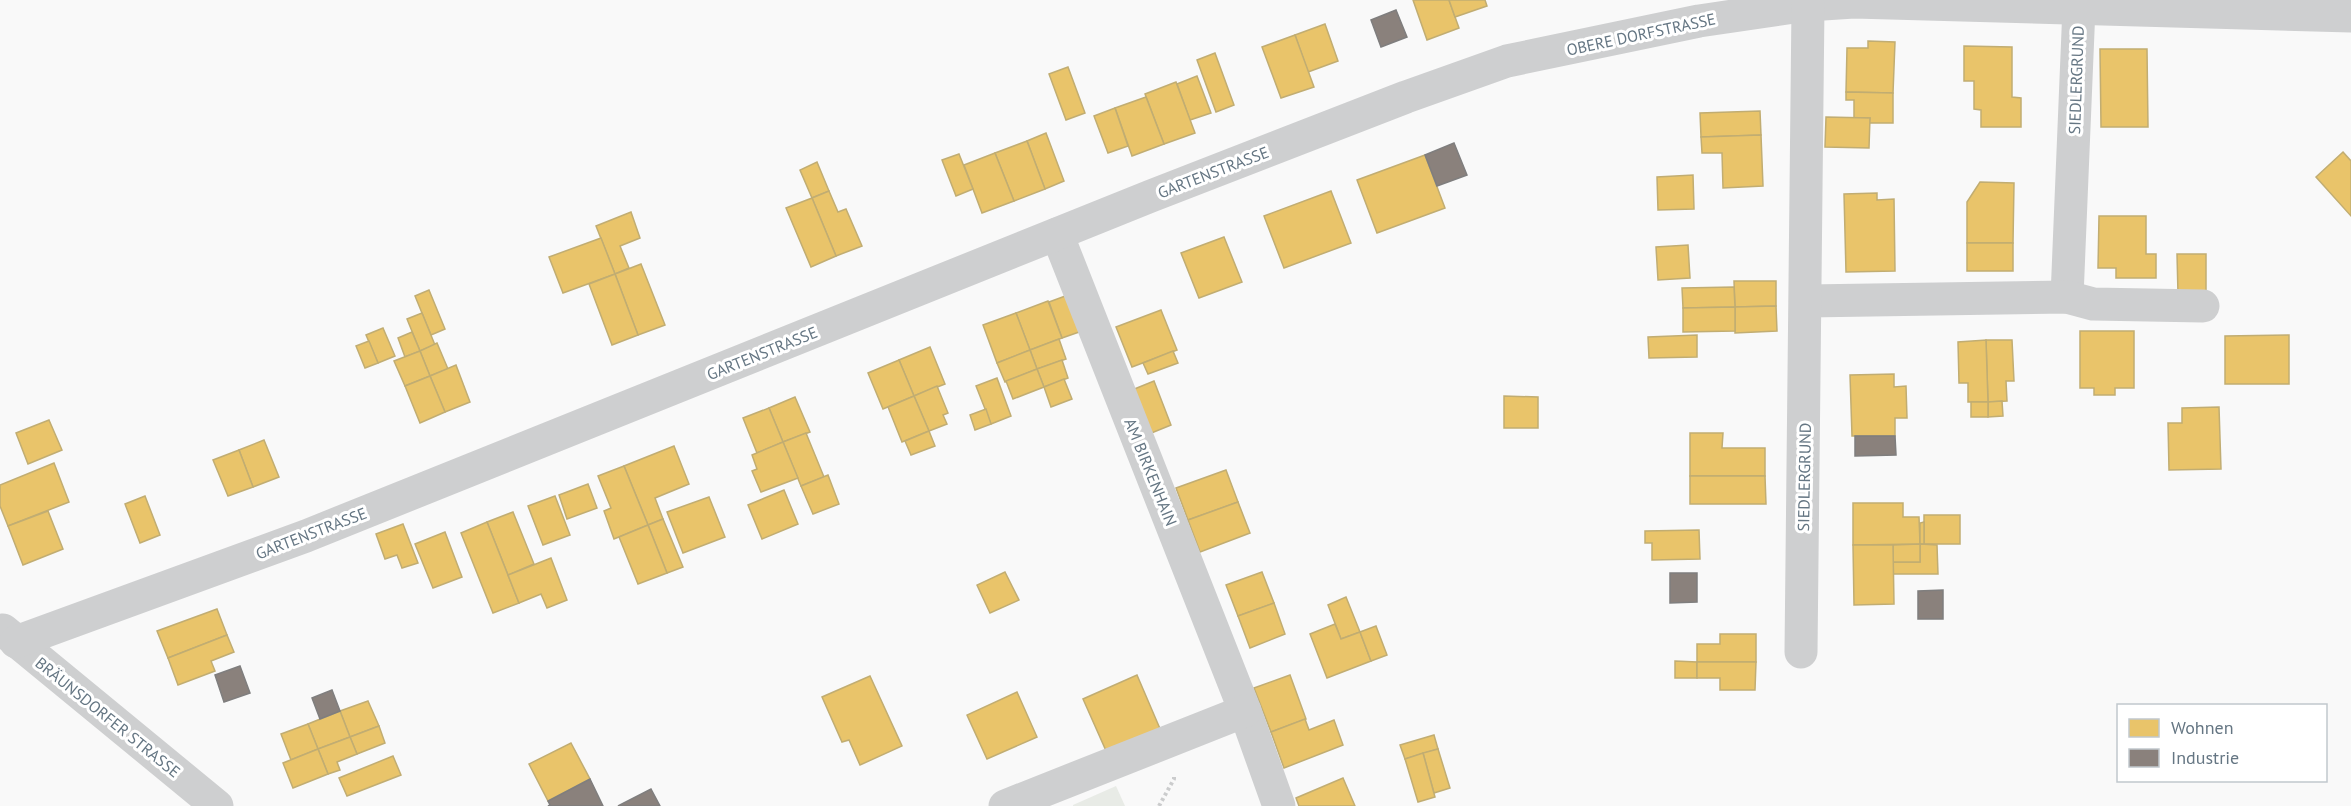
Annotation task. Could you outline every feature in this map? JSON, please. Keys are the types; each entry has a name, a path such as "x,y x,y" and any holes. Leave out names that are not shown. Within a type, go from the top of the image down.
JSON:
{"street":[{"name":"OBERE DORFSTRASSE","path":"1508,61 1699,21 1808,4 1854,2 2351,15"},
{"name":"SIEDLERGRUND","path":"1802,652 1808,4"},
{"name":"SIEDLERGRUND","path":"2067,297 2079,7"},
{"name":"GARTENSTRASSE","path":"8,635 317,531 1057,234 1395,101 1508,61"},
{"name":"AM BIRKENHAIN","path":"1057,234 1245,711 1279,806"},
{"path":"1806,301 2067,297 2093,304 2203,306"},
{"name":"BRÄUNSDORFER STRASSE","path":"8,635 217,806"},
{"path":"1005,806 1245,711"}],"shaded area":[{"path":"1116,786 1125,806 1073,806 1073,805"}],"building: Wohnen":[{"path":"1413,0 1449,0 1459,28 1427,40"},
{"path":"1449,0 1485,0 1487,6 1455,17"},
{"path":"1325,24 1338,61 1308,72 1295,35"},
{"path":"1295,35 1314,87 1281,98 1262,47"},
{"path":"1868,41 1895,42 1893,93 1846,92 1847,48 1868,48"},
{"path":"1964,46 2012,47 2012,97 2021,98 2021,127 1981,127 1981,110 1974,109 1974,81 1964,81"},
{"path":"2100,49 2147,49 2148,127 2101,127"},
{"path":"1215,53 1234,105 1216,112 1197,60"},
{"path":"1068,67 1085,113 1066,120 1049,74"},
{"path":"1197,76 1211,113 1190,120 1177,84"},
{"path":"1176,82 1195,133 1164,144 1145,94"},
{"path":"1846,92 1893,93 1893,123 1869,123 1870,118 1854,118 1854,100 1846,100"},
{"path":"1146,97 1164,144 1132,156 1115,108"},
{"path":"1115,108 1128,146 1108,153 1094,116"},
{"path":"1760,111 1761,135 1701,137 1700,113"},
{"path":"1826,117 1870,118 1869,148 1825,147"},
{"path":"1046,133 1064,181 1045,189 1027,141"},
{"path":"1761,135 1763,186 1723,188 1722,153 1702,153 1701,137"},
{"path":"1027,141 1045,189 1014,201 995,153"},
{"path":"2343,152 2351,161 2351,216 2316,177"},
{"path":"995,153 1014,201 982,213 964,165"},
{"path":"959,154 973,189 956,196 942,160"},
{"path":"1425,155 1445,208 1377,233 1357,180"},
{"path":"817,162 829,191 812,198 800,170"},
{"path":"1693,175 1694,209 1658,210 1657,177"},
{"path":"1980,182 2014,183 2013,243 1967,243 1967,202"},
{"path":"829,191 838,212 846,209 862,246 836,256 812,198"},
{"path":"1331,191 1351,243 1284,268 1264,216"},
{"path":"1877,193 1877,200 1894,199 1895,271 1846,272 1844,194"},
{"path":"812,198 836,256 811,267 786,208"},
{"path":"631,212 640,238 620,246 629,268 615,274 596,226"},
{"path":"2099,216 2146,216 2146,254 2156,254 2156,278 2116,278 2116,268 2098,268"},
{"path":"1224,237 1242,282 1199,298 1181,253"},
{"path":"601,238 615,274 563,293 549,257"},
{"path":"1967,243 2013,243 2013,271 1967,271"},
{"path":"1688,245 1690,278 1658,280 1656,247"},
{"path":"2177,254 2206,254 2206,294 2178,294"},
{"path":"641,264 665,325 638,335 615,274"},
{"path":"615,274 638,335 612,345 589,284"},
{"path":"1734,281 1776,281 1776,306 1735,307"},
{"path":"1734,287 1735,307 1683,308 1682,288"},
{"path":"429,290 445,329 431,335 415,296"},
{"path":"1068,295 1082,331 1062,338 1049,302"},
{"path":"1048,301 1062,338 1030,350 1016,313"},
{"path":"1776,306 1777,331 1735,333 1735,307"},
{"path":"1735,307 1735,331 1683,332 1683,308"},
{"path":"1161,310 1177,350 1132,367 1116,327"},
{"path":"422,313 435,345 420,351 407,319"},
{"path":"1016,313 1030,350 997,363 983,325"},
{"path":"383,328 395,356 378,363 366,335"},
{"path":"2080,331 2134,331 2134,388 2115,388 2115,395 2094,395 2094,388 2080,388"},
{"path":"412,332 420,351 405,357 398,338"},
{"path":"1697,335 1697,357 1649,358 1648,337"},
{"path":"2289,335 2289,384 2225,384 2225,336"},
{"path":"1059,339 1066,359 1037,369 1030,350"},
{"path":"1986,340 2012,340 2014,381 2006,381 2007,401 1988,402"},
{"path":"1986,340 1988,402 1968,402 1968,383 1959,383 1958,342"},
{"path":"369,341 378,363 365,368 356,346"},
{"path":"437,343 448,369 430,376 420,351"},
{"path":"930,347 945,384 914,396 899,360"},
{"path":"1030,350 1037,369 1005,382 997,363"},
{"path":"420,351 430,376 405,386 394,361"},
{"path":"1173,351 1178,363 1148,374 1143,363"},
{"path":"899,360 914,396 883,409 868,373"},
{"path":"1062,360 1068,378 1044,387 1037,369"},
{"path":"456,365 470,402 445,412 430,376"},
{"path":"1037,369 1044,387 1013,399 1006,381"},
{"path":"1894,374 1894,387 1906,386 1907,418 1895,418 1895,436 1852,436 1850,375"},
{"path":"430,376 445,412 420,423 405,386"},
{"path":"997,378 1011,416 991,424 976,386"},
{"path":"1064,379 1072,399 1051,407 1044,387"},
{"path":"1154,381 1171,425 1149,434 1132,390"},
{"path":"937,386 948,413 943,415 947,424 929,431 914,396"},
{"path":"914,396 929,431 902,442 888,407"},
{"path":"1504,396 1538,397 1538,428 1504,428"},
{"path":"795,397 810,432 783,442 769,408"},
{"path":"2002,401 2003,416 1988,417 1988,402"},
{"path":"1971,402 1988,402 1988,417 1971,417"},
{"path":"2219,407 2221,469 2169,470 2168,423 2182,423 2182,408"},
{"path":"769,408 783,442 757,453 743,418"},
{"path":"986,409 991,424 975,430 970,415"},
{"path":"49,420 62,450 28,464 16,433"},
{"path":"929,431 935,446 911,455 905,441"},
{"path":"806,433 824,477 801,486 783,442"},
{"path":"1690,433 1723,433 1722,448 1765,448 1765,476 1690,476"},
{"path":"264,440 279,477 253,487 239,450"},
{"path":"783,442 798,478 761,492 752,471 757,469 752,455"},
{"path":"674,446 689,484 655,498 663,519 648,525 624,466"},
{"path":"239,450 253,487 228,496 213,460"},
{"path":"54,463 69,502 8,526 0,506 0,485"},
{"path":"624,466 648,525 614,539 604,511 611,508 598,476"},
{"path":"1226,470 1238,502 1188,520 1176,488"},
{"path":"828,475 839,504 813,514 801,486"},
{"path":"1690,476 1765,476 1766,504 1690,504"},
{"path":"588,484 597,508 567,519 559,495"},
{"path":"784,490 798,524 762,539 748,505"},
{"path":"145,496 160,535 140,543 125,504"},
{"path":"555,496 570,535 543,545 528,506"},
{"path":"709,497 725,537 683,553 667,512"},
{"path":"1238,502 1250,533 1200,552 1188,520"},
{"path":"1853,503 1903,503 1903,517 1919,517 1920,544 1853,545"},
{"path":"48,511 63,549 23,565 8,526"},
{"path":"513,512 534,564 508,575 487,522"},
{"path":"1924,515 1960,515 1960,544 1924,544"},
{"path":"663,519 683,567 667,573 648,525"},
{"path":"487,522 519,603 493,613 461,533"},
{"path":"1924,522 1924,544 1920,544 1920,523"},
{"path":"403,524 418,563 402,568 397,555 385,559 376,534"},
{"path":"648,525 667,573 638,584 619,537"},
{"path":"1699,530 1700,559 1652,560 1652,543 1645,543 1645,531"},
{"path":"445,532 462,577 433,588 415,544"},
{"path":"1920,544 1937,545 1938,574 1893,574 1893,562 1920,562"},
{"path":"1920,544 1920,562 1893,562 1893,545"},
{"path":"1853,545 1893,545 1894,604 1854,605"},
{"path":"551,558 567,600 547,608 541,594 519,603 508,575"},
{"path":"1005,572 1019,600 990,613 977,585"},
{"path":"1262,572 1274,603 1238,616 1226,585"},
{"path":"1346,597 1360,632 1341,639 1328,605"},
{"path":"1274,603 1285,634 1250,648 1238,616"},
{"path":"217,609 227,635 168,658 157,631"},
{"path":"1335,624 1341,639 1360,632 1371,661 1327,678 1310,634"},
{"path":"1376,626 1387,655 1371,661 1360,632"},
{"path":"1720,634 1756,634 1756,662 1697,662 1697,644 1720,644"},
{"path":"227,635 234,652 211,661 215,671 178,685 168,658"},
{"path":"1675,661 1697,662 1697,678 1675,678"},
{"path":"1697,662 1756,662 1755,690 1720,690 1720,678 1697,678"},
{"path":"1137,675 1161,731 1107,753 1083,699"},
{"path":"1290,675 1306,719 1271,732 1254,688"},
{"path":"870,676 902,746 860,765 849,740 842,742 822,697"},
{"path":"1017,692 1037,737 987,759 967,715"},
{"path":"368,701 379,726 350,737 340,711"},
{"path":"340,711 350,737 318,749 308,724"},
{"path":"1305,719 1309,730 1334,720 1343,745 1284,768 1271,732"},
{"path":"308,724 318,749 291,760 281,734"},
{"path":"379,726 385,743 357,754 350,737"},
{"path":"1434,735 1438,749 1405,759 1400,745"},
{"path":"350,737 357,754 337,762 340,770 328,774 318,749"},
{"path":"571,743 590,779 548,801 529,764"},
{"path":"318,749 328,774 293,788 283,763"},
{"path":"1438,749 1450,788 1434,793 1423,753"},
{"path":"1423,753 1435,797 1418,802 1405,759"},
{"path":"393,756 401,775 347,796 339,778"},
{"path":"1343,778 1355,806 1299,806 1296,798"}],"building: Industrie":[{"path":"1396,10 1407,37 1381,47 1371,20"},
{"path":"1454,143 1467,175 1437,186 1425,155"},
{"path":"1855,436 1895,436 1896,455 1855,456"},
{"path":"1670,573 1697,573 1697,602 1670,603"},
{"path":"1943,590 1943,619 1918,619 1918,591"},
{"path":"240,666 250,693 224,702 215,675"},
{"path":"332,690 340,711 320,719 312,698"},
{"path":"590,779 603,806 548,806 550,805 548,801"},
{"path":"651,789 660,806 618,806"}]}
